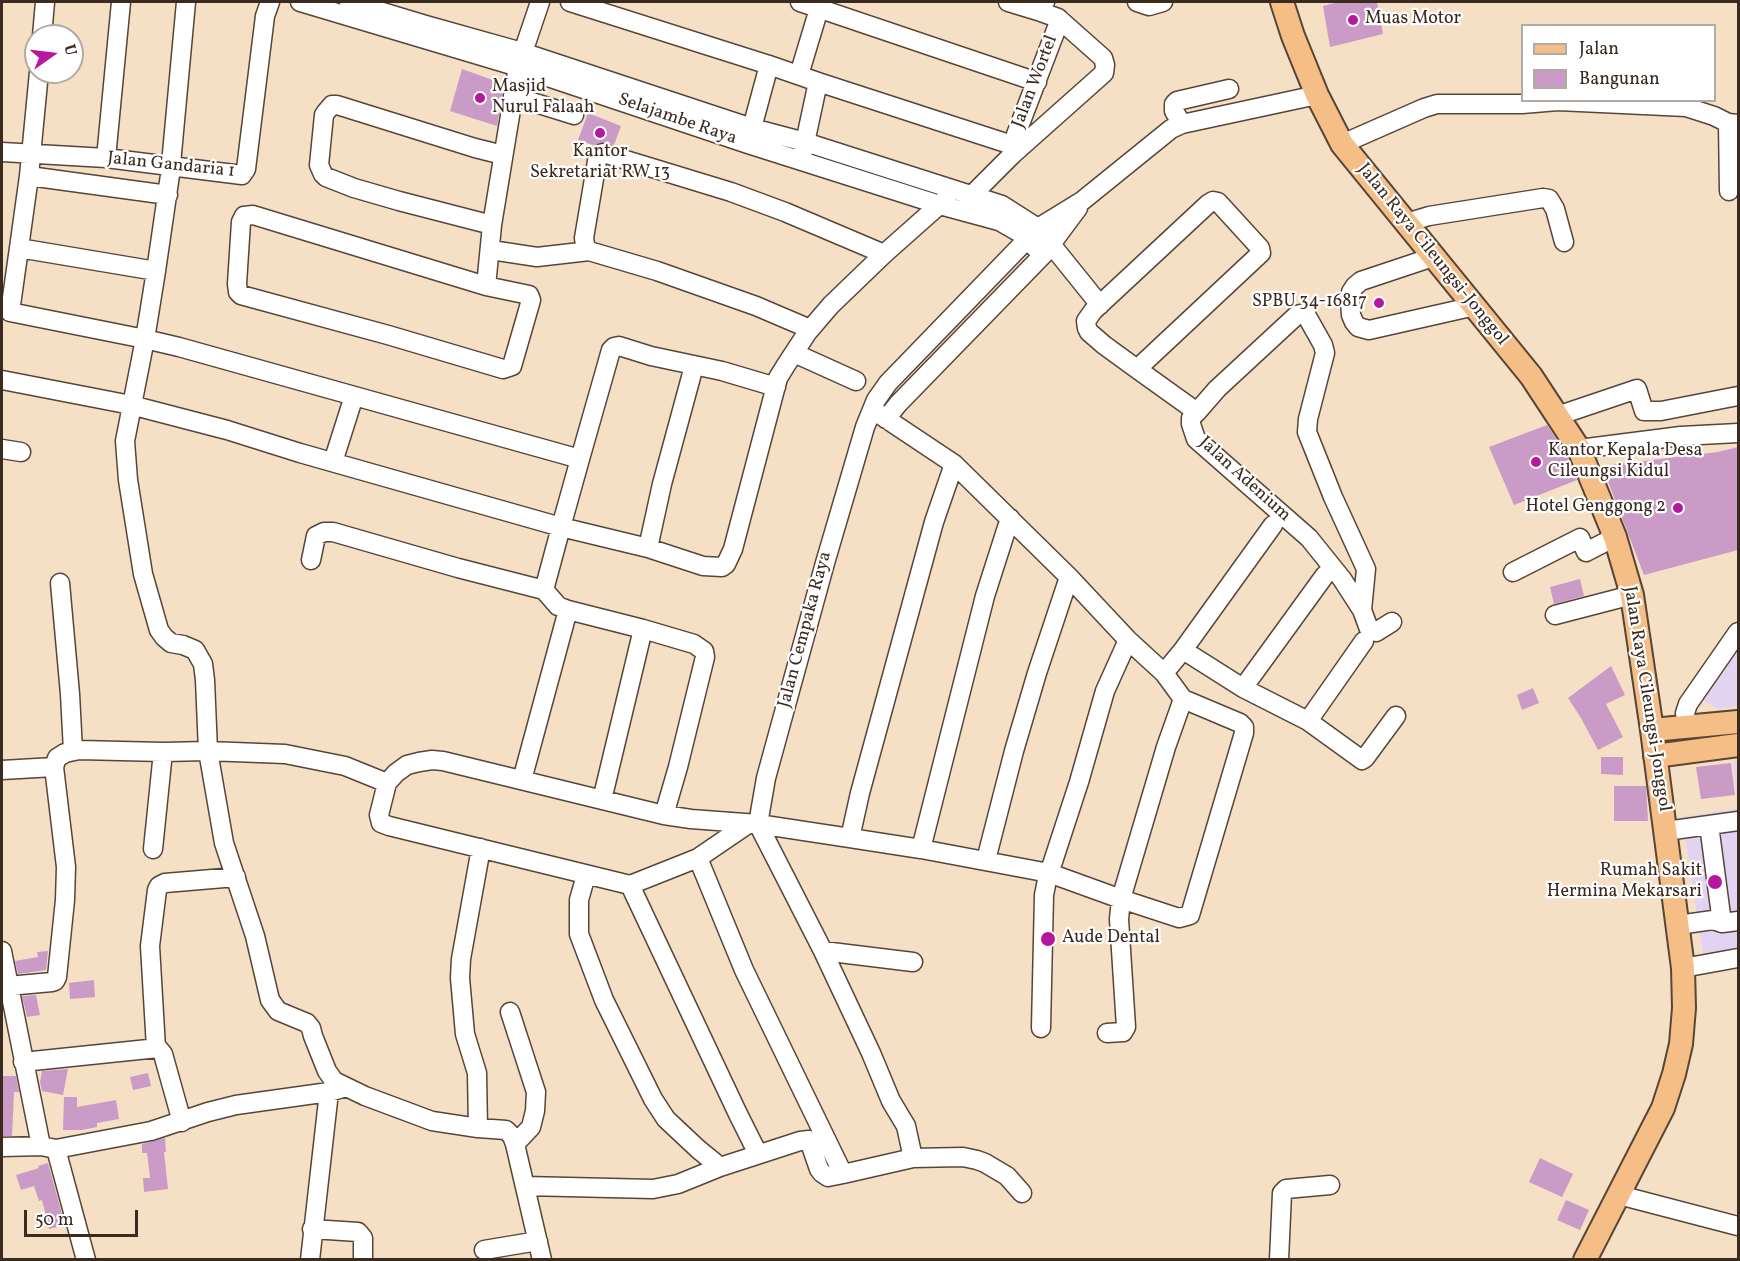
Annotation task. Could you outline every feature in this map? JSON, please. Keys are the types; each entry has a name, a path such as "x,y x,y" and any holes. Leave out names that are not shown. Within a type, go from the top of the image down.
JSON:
{"main road":[{"name":"Jalan Raya Cileungsi-Jonggol","path":"1282,2 1317,95 1342,144 1530,376 1579,449 1615,537 1632,595 1678,924 1683,968 1684,1008 1681,1044 1663,1108 1585,1260"},
{"path":"1652,730 1738,722"},
{"path":"1655,756 1738,745"}],"street":[{"path":"43,24 45,2"},
{"path":"106,158 121,2"},
{"path":"186,2 170,180 145,339 125,441 128,480 143,574 159,630 171,643 195,650 203,664 208,751 224,843 255,936 270,1000 278,1011 307,1023 311,1028 327,1071 337,1089 312,1229 310,1260"},
{"name":"Jalan Gandaria 1","path":"2,152 106,158 170,180 240,175 245,171 265,16 270,2"},
{"name":"Selajambe Raya","path":"300,2 520,60 750,136 803,151 940,206 999,221 1032,233 1071,270 1100,305"},
{"path":"349,2 426,25 520,60"},
{"path":"489,268 492,225 513,96 520,60 540,2"},
{"path":"570,2 799,75 1012,150 1104,74 1103,58 1059,19"},
{"path":"800,2 820,4 1037,82"},
{"name":"Jalan Wortel","path":"648,548 703,566 716,568 726,564 733,549 784,371 810,329 831,305 884,254 940,206 963,193 1012,150 1059,19 1043,7 1008,2"},
{"path":"1137,2 1149,6 1163,2"},
{"path":"799,75 820,4"},
{"path":"750,136 769,65"},
{"path":"818,82 803,151 1002,205 1032,233"},
{"path":"38,84 32,153 19,248 6,311 179,346 580,459"},
{"path":"1182,124 1174,111 1174,104 1177,101 1229,89"},
{"path":"885,406 888,383 1032,233 1082,201 1171,129 1182,124 1317,95"},
{"path":"513,96 574,115"},
{"path":"1342,144 1437,104 1546,102"},
{"path":"1579,102 1686,107 1733,124 1729,191"},
{"path":"492,225 354,188 326,177 322,174 319,165 324,115 332,105 337,105 475,148 503,154"},
{"path":"589,251 584,238 598,158 600,153 603,153 731,192 884,254"},
{"path":"29,176 170,180"},
{"path":"1406,223 1429,216 1544,198 1549,199 1556,209 1564,242"},
{"path":"885,406 1048,250 1082,201"},
{"path":"1100,305 1213,201 1218,202 1260,248 1261,253 1258,256 1137,369"},
{"path":"489,268 531,298 513,363 507,369 241,295 237,284 241,222 244,216 253,215 489,268 537,257 589,251 724,294 810,329"},
{"path":"19,248 156,271"},
{"path":"1433,257 1361,281 1355,286 1351,292 1350,302 1351,315 1358,327 1369,330 1475,306"},
{"name":"Jalan Adenium","path":"1100,305 1086,321 1089,332 1197,412 1191,418 1196,439 1309,538 1342,579 1362,610 1369,629 1376,632 1392,622"},
{"path":"1197,412 1217,389 1298,315 1305,313 1323,345 1325,354 1308,419 1307,432 1333,497 1366,569 1362,610"},
{"path":"544,590 612,348 619,346 748,378 784,371 856,381"},
{"path":"2,380 131,405 239,433 561,527 648,548 662,484 694,366"},
{"path":"1557,416 1637,389 1644,411 1661,411 1738,396"},
{"path":"333,462 354,396"},
{"path":"885,406 954,464 1069,577 1128,640 1243,688 1308,721 1362,760 1396,716"},
{"name":"Jalan Cempaka Raya","path":"753,824 862,438 885,406"},
{"path":"1579,449 1681,435 1738,433"},
{"path":"2,449 21,452"},
{"path":"850,838 860,793 934,522 954,464"},
{"path":"921,849 985,596 1010,518"},
{"path":"1107,1033 1123,1032 1126,1026 1120,907 1166,747 1183,699 1174,661 1273,525"},
{"path":"311,560 316,536 324,532 333,532 544,590 558,606 568,610 694,644 704,651 705,657 678,768 664,815"},
{"path":"1513,572 1580,538 1586,552 1615,537"},
{"path":"1243,688 1325,575"},
{"path":"986,860 1014,751 1069,577"},
{"path":"60,583 70,694 72,752"},
{"path":"1555,615 1632,595"},
{"path":"522,780 568,610"},
{"path":"602,800 643,629"},
{"path":"1687,727 1685,713 1688,704 1738,632"},
{"path":"1041,1028 1047,883 1105,691 1128,640"},
{"path":"1308,721 1364,641"},
{"path":"753,824 698,858 630,885 381,823 380,815 387,783 407,765 432,760 443,761 664,815 753,824 986,860 1120,907 1179,918 1190,915 1244,733 1244,727 1240,723 1183,699"},
{"path":"6,982 52,982 57,977 66,867 54,767 57,758 65,753 82,750 285,754 345,766 387,783"},
{"path":"153,849 163,752"},
{"path":"2,770 54,767"},
{"path":"1666,831 1738,820"},
{"path":"753,824 823,951 891,1101 906,1126 913,1158"},
{"path":"1678,924 1713,920 1730,922 1709,825"},
{"path":"478,1128 477,1073 465,1034 460,978 461,959 481,848"},
{"path":"698,858 744,970 843,1174"},
{"path":"586,875 579,900 579,934 604,1000 653,1099 666,1119 720,1167"},
{"path":"156,1048 150,946 157,890 165,883 236,877"},
{"path":"630,885 758,1154"},
{"path":"2,951 6,982 23,1062 86,1260"},
{"path":"823,951 913,962"},
{"path":"1683,968 1738,958"},
{"path":"510,1012 536,1092 531,1126 515,1144"},
{"path":"23,1062 156,1048 163,1054 182,1122"},
{"path":"2,1148 49,1148 151,1131 236,1105 337,1089 432,1121 506,1130 512,1136 515,1144 542,1260"},
{"path":"525,1186 652,1189 678,1184 758,1154 809,1140 822,1173 828,1176 913,1158 963,1158 985,1162 1007,1176 1022,1193"},
{"path":"1279,1260 1282,1193 1286,1189 1330,1185"},
{"path":"1619,1195 1738,1226"},
{"path":"312,1229 358,1232 363,1238 363,1260"},
{"path":"484,1250 538,1240"}],"shaded area":[{"path":"1738,629 1738,706 1718,709 1698,697"},
{"path":"1738,760 1738,808 1733,761"},
{"name":"Rumah Sakit Hermina Mekarsari","path":"1738,808 1738,947 1703,954 1682,817"}],"building":[{"name":"Muas Motor","path":"1339,2 1377,2 1383,34 1330,47 1323,6"},
{"name":"Masjid Nurul Falaah","path":"462,69 504,84 497,126 450,111"},
{"name":"Kantor Sekretariat RW 13","path":"588,113 621,126 614,145 606,142 593,145 578,140"},
{"name":"Kantor Kepala Desa Cileungsi Kidul","path":"1547,425 1567,455 1577,480 1514,505 1489,447"},
{"name":"Hotel Genggong 2","path":"1738,447 1738,550 1644,575 1602,466 1718,452"},
{"path":"1580,579 1584,596 1554,604 1550,587"},
{"path":"1611,666 1625,695 1606,704 1623,737 1598,750 1568,698"},
{"path":"1533,688 1539,703 1522,710 1517,695"},
{"path":"1601,757 1623,757 1623,775 1601,774"},
{"path":"1731,763 1735,795 1701,799 1696,767"},
{"path":"1614,786 1646,786 1648,821 1614,821"},
{"path":"48,951 46,970 18,974 15,961 38,957 37,952"},
{"path":"94,980 95,997 70,999 69,983"},
{"path":"36,995 40,1015 27,1017 22,996"},
{"path":"68,1069 63,1095 42,1091 40,1082 42,1071"},
{"path":"148,1073 151,1086 133,1090 130,1077"},
{"path":"2,1076 16,1076 19,1092 14,1092 12,1136 2,1136"},
{"path":"64,1097 77,1097 77,1107 116,1100 119,1119 97,1123 97,1127 82,1130 63,1130"},
{"path":"165,1138 166,1152 164,1152 168,1189 144,1192 143,1178 150,1178 147,1153 142,1153 142,1144"},
{"path":"1540,1158 1573,1174 1562,1197 1529,1182"},
{"path":"48,1163 65,1225 49,1229 42,1200 39,1201 34,1186 21,1190 16,1175"},
{"path":"1566,1200 1589,1210 1580,1230 1557,1220"}],"place":[{"name":"Muas Motor","path":"1353,20"},
{"name":"Masjid Nurul Falaah","path":"480,98"},
{"name":"Kantor Sekretariat RW 13","path":"600,133"},
{"name":"SPBU 34-16817","path":"1379,303"},
{"name":"Kantor Kepala Desa Cileungsi Kidul","path":"1536,462"},
{"name":"Hotel Genggong 2","path":"1678,508"},
{"name":"Rumah Sakit Hermina Mekarsari","path":"1715,882"},
{"name":"Aude Dental","path":"1048,939"}]}
